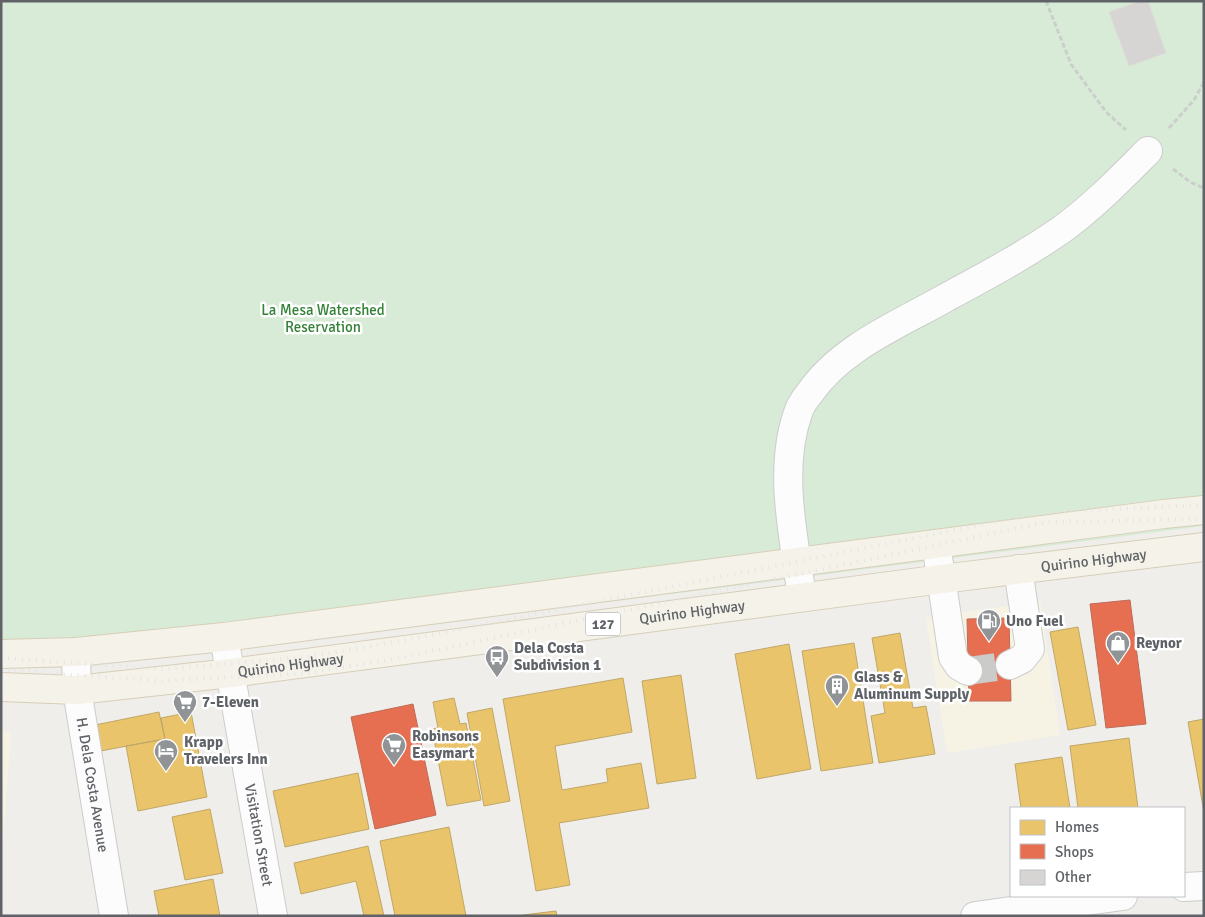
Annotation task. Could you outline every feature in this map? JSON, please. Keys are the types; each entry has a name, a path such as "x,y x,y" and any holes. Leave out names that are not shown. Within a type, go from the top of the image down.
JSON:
{"main road":[{"path":"1,654 76,652 224,637 1204,510"},
{"name":"Quirino Highway","path":"1,687 77,690 231,673 1018,569 1204,547"}],"street":[{"path":"802,597 788,479 790,443 799,408 818,381 843,359 871,339 1010,263 1062,229 1104,194 1148,151"},
{"path":"936,544 954,657 959,666 968,671"},
{"path":"1010,665 1022,659 1030,649 1018,569"},
{"name":"Visitation Street","path":"224,637 273,916"},
{"name":"H. Dela Costa Avenue","path":"76,652 77,690 114,916"},
{"path":"1185,888 1204,886"},
{"path":"975,916 1116,897"}],"path":[{"path":"1046,1 1071,64 1106,112 1148,151 1194,100 1204,82"}],"shaded area":[{"path":"1040,601 1060,735 947,753 926,618"},
{"path":"1,731 11,733 1,867"}],"green space":[{"name":"La Mesa Watershed Reservation","path":"1,1 1204,1 1204,526 248,648 76,667 1,668"}],"building: Homes":[{"path":"1078,627 1096,725 1068,730 1050,632"},
{"path":"900,633 913,708 926,706 935,754 879,763 871,716 885,713 872,638"},
{"name":"Glass & Aluminum Supply","path":"854,643 873,763 821,771 802,651"},
{"path":"789,644 811,769 757,779 735,654"},
{"path":"681,675 696,778 657,784 642,681"},
{"path":"623,678 632,732 555,746 562,790 608,782 606,769 641,763 649,808 559,823 570,885 536,891 503,699"},
{"path":"454,698 460,724 466,723 481,800 447,806 432,729 438,728 433,702"},
{"path":"492,708 510,801 484,806 467,713"},
{"path":"159,712 165,739 95,752 90,726"},
{"name":"Krapp Travelers Inn","path":"191,712 207,797 138,811 126,746 165,739 161,718"},
{"path":"1204,719 1204,812 1188,722"},
{"path":"1129,738 1138,807 1078,807 1070,746"},
{"path":"1062,757 1070,807 1021,807 1015,764"},
{"path":"358,773 369,829 285,847 273,791"},
{"path":"210,809 223,873 185,880 172,817"},
{"path":"449,827 466,916 395,916 380,841"},
{"path":"368,846 384,916 364,916 356,881 301,894 294,863"},
{"path":"213,879 220,916 159,916 154,891"},
{"path":"556,911 557,916 523,916 523,915"}],"building: Shops":[{"name":"Reynor","path":"1130,600 1146,724 1106,728 1090,604"},
{"name":"Uno Fuel","path":"1009,618 1011,701 969,701 967,619"},
{"name":"Robinsons Easymart","path":"413,704 436,815 375,829 351,717"}],"building: Other":[{"path":"1140,1 1148,1 1166,53 1129,66 1109,12"}],"tunnel":[{"path":"968,671 1010,665"}],"railway":[{"path":"1,658 163,669 306,657 401,641 1045,512 1204,505"},
{"path":"1,668 164,681 310,673 404,657 1047,522 1204,519"}],"place":[{"name":"Uno Fuel","path":"989,642"},
{"name":"Reynor","path":"1118,664"},
{"name":"Dela Costa Subdivision 1","path":"497,678"},
{"name":"Glass & Aluminum Supply","path":"837,707"},
{"name":"7-Eleven","path":"185,723"},
{"name":"Robinsons Easymart","path":"394,766"},
{"name":"Krapp Travelers Inn","path":"166,772"}]}
